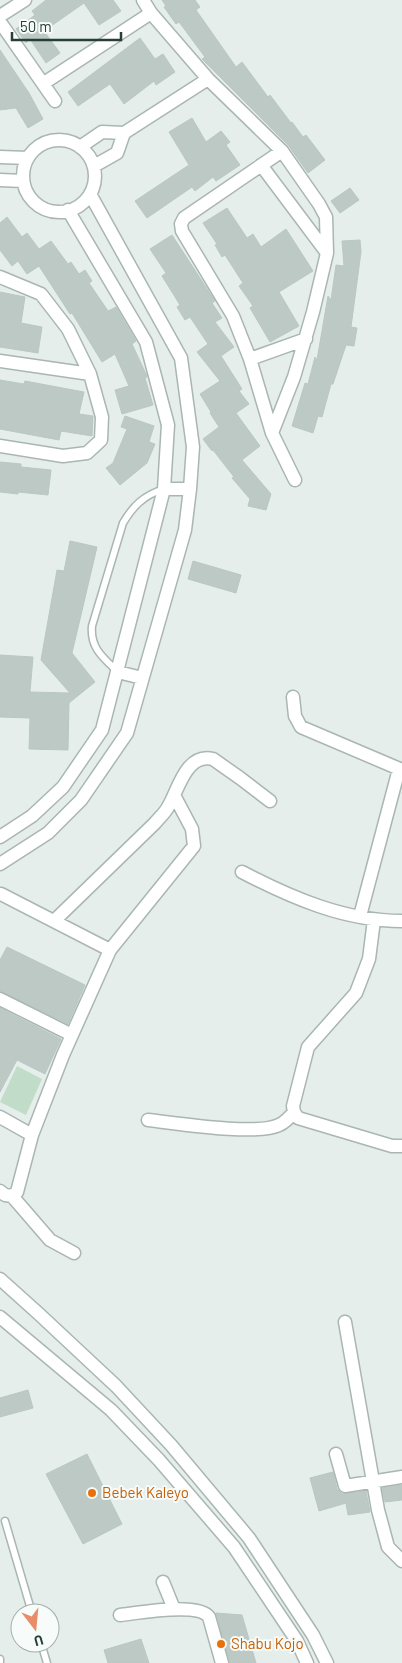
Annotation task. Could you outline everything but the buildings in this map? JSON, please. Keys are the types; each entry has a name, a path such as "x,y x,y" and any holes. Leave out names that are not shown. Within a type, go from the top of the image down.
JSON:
{"street":[{"path":"0,16 25,0"},
{"path":"143,0 150,13 208,79 282,150 326,217 327,253 306,339 272,433"},
{"path":"44,83 150,13"},
{"path":"0,22 55,101"},
{"path":"80,147 102,132 124,133 208,79"},
{"path":"94,166 117,153 124,133"},
{"path":"58,140 70,141 89,155 94,166 95,176 90,194 81,204 68,210 56,212 45,209 27,193 23,182 24,169 28,158 36,149 46,143 58,140"},
{"path":"282,150 184,218 181,224 182,231 233,316 250,359 272,433 295,480"},
{"path":"0,157 28,158"},
{"path":"261,165 327,253"},
{"path":"0,180 23,182"},
{"path":"0,864 48,832 81,800 127,733 185,530 193,447 181,358 90,194"},
{"path":"0,837 32,816 63,787 102,730 164,488 168,424 146,342 68,210"},
{"path":"0,277 41,294 68,329 90,374 102,417 101,440 87,454 63,456 0,446"},
{"path":"250,359 306,339"},
{"path":"0,361 90,374"},
{"path":"164,488 190,489"},
{"path":"118,672 142,678"},
{"path":"293,697 295,716 301,727 401,769 360,916"},
{"path":"54,921 155,823 168,807 190,766 198,760 210,758 270,801"},
{"path":"12,1196 17,1192 32,1135 72,1034 110,950 194,846 192,829 174,795"},
{"path":"242,872 282,893 332,911 374,920 402,920"},
{"path":"1,894 110,950"},
{"path":"374,920 369,958 356,993 308,1047 293,1106 298,1118 392,1146 402,1146"},
{"path":"0,999 72,1034"},
{"path":"148,1120 258,1129 278,1126 294,1112"},
{"path":"0,1117 32,1135"},
{"path":"0,1191 5,1195 12,1196 50,1240 74,1253"},
{"path":"0,1279 116,1386 171,1445 249,1538 313,1635 327,1663"},
{"path":"0,1317 111,1410 159,1460 234,1547 297,1641 307,1663"},
{"path":"345,1322 378,1510 388,1547 402,1561"},
{"path":"336,1454 345,1486 373,1480 402,1477"},
{"path":"214,1522 228,1512"},
{"path":"163,1582 174,1609"},
{"path":"120,1615 174,1609 208,1615 222,1663"}],"lane":[{"path":"118,672 95,648 91,633 92,626 123,523 130,510 138,502 150,493 164,488"},
{"path":"4,1521 29,1603"}],"green space":[{"path":"17,1066 42,1079 26,1115 0,1102"}],"place":[{"name":"Bebek Kaleyo","path":"92,1493"},
{"name":"Shabu Kojo","path":"221,1644"}]}
